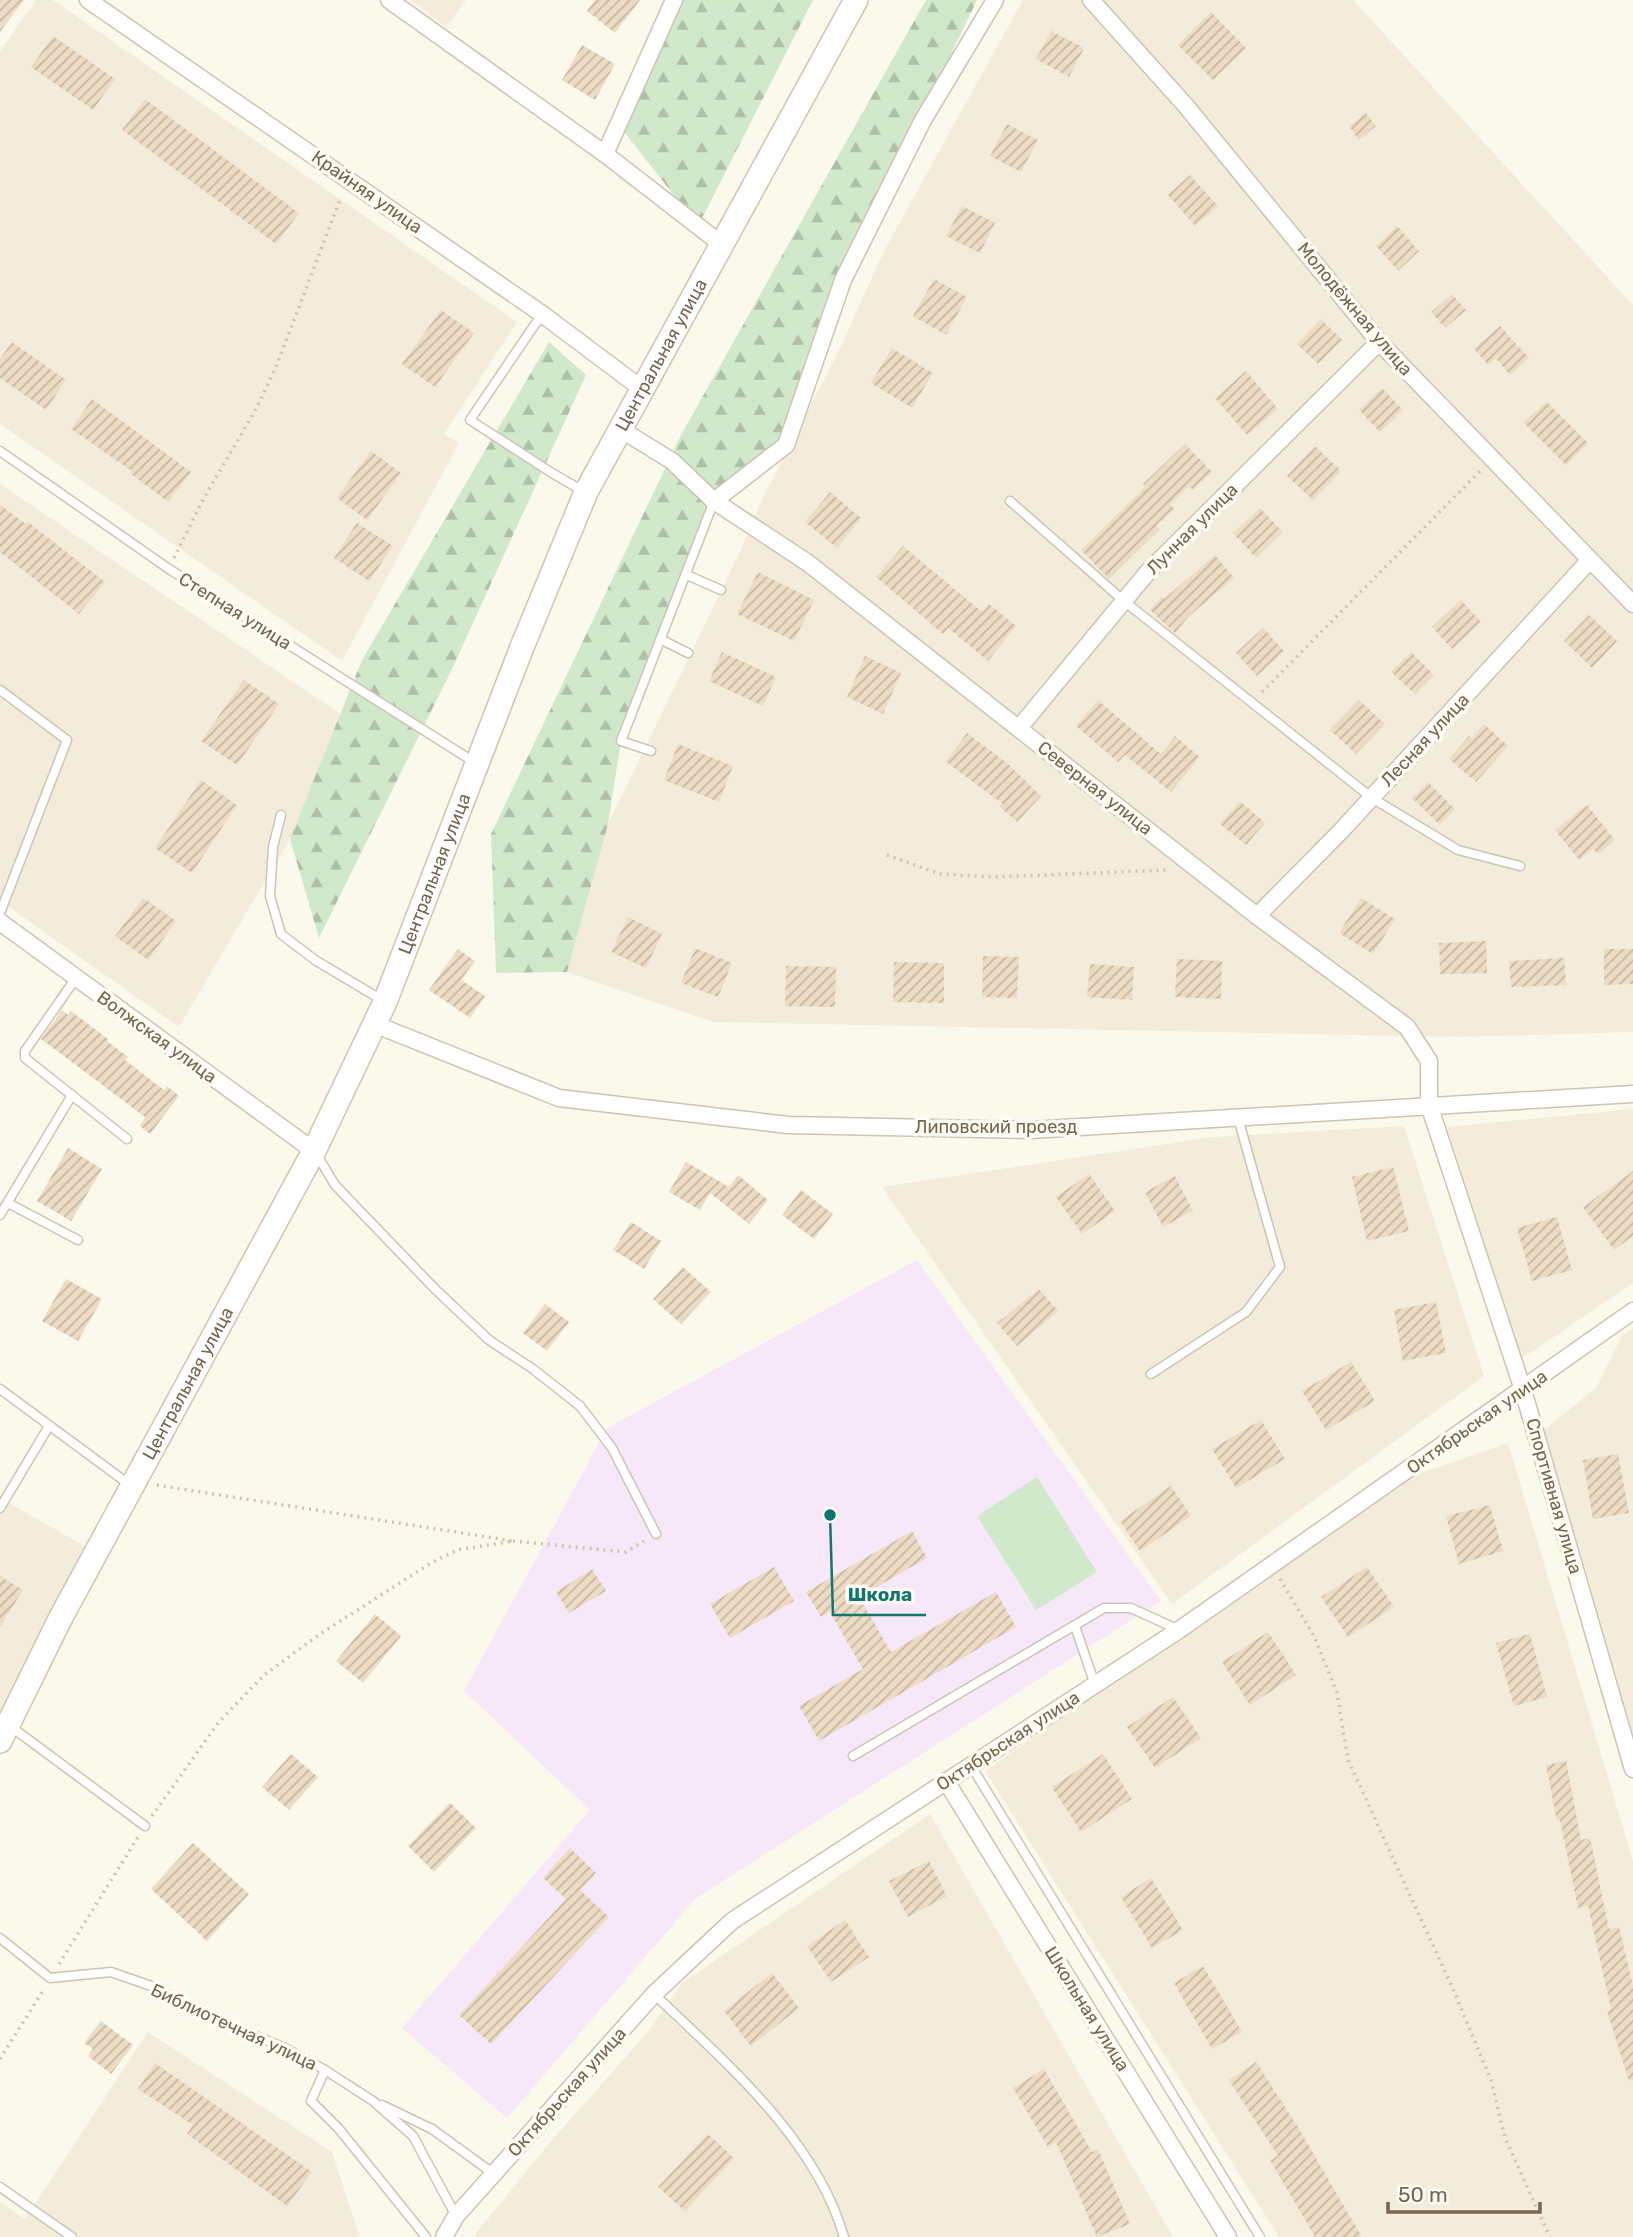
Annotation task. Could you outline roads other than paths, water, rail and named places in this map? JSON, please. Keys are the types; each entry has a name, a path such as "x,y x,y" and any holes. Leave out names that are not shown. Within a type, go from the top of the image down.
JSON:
{"main road":[{"name":"Центральная улица","path":"4,1732 60,1619 314,1151 385,1002 476,763 586,492 856,0"}],"street":[{"name":"Крайняя улица","path":"88,0 542,314 642,389"},
{"path":"389,0 605,154 721,244"},
{"path":"605,154 674,0"},
{"path":"714,501 786,444 843,280 923,120 996,0"},
{"name":"Молодёжная улица","path":"1091,0 1186,106 1379,342 1633,604"},
{"name":"Лунная улица","path":"1019,728 1147,573 1379,342"},
{"name":"Северная улица","path":"620,429 672,461 714,501 808,563 1256,916 1407,1027 1429,1061 1429,1105"},
{"name":"Лесная улица","path":"1256,916 1372,798 1589,561"},
{"name":"Волжская улица","path":"0,922 314,1151"},
{"name":"Липовский проезд","path":"374,1024 559,1098 788,1125 1030,1130 1633,1094"},
{"name":"Спортивная улица","path":"1429,1105 1523,1390 1633,1769"},
{"name":"Октябрьская улица","path":"444,2237 456,2216 654,1994 732,1922 970,1764 1179,1630 1633,1311"},
{"name":"Школьная улица","path":"946,1781 1228,2237"}],"lane":[{"path":"542,314 470,420 586,492"},
{"name":"Степная улица","path":"0,451 169,569 476,763"},
{"path":"651,751 621,741 714,501"},
{"path":"1010,501 1124,601 1372,798 1458,850 1520,866"},
{"path":"687,575 721,590"},
{"path":"660,639 688,653"},
{"path":"0,690 67,740 0,913"},
{"path":"281,815 273,846 270,896 281,934 315,960 385,1002"},
{"path":"76,978 25,1051 25,1058 127,1139"},
{"path":"0,1215 72,1094"},
{"path":"1151,1374 1246,1312 1280,1267 1238,1118"},
{"path":"314,1151 335,1185 435,1289 489,1340 533,1369 580,1406 612,1448 656,1534"},
{"path":"8,1203 78,1240"},
{"path":"0,1390 49,1426 135,1480"},
{"path":"0,1508 49,1426"},
{"path":"853,1756 1104,1608 1131,1608 1179,1630"},
{"path":"1075,1626 1095,1685"},
{"path":"4,1732 145,1826"},
{"path":"970,1764 1260,2237"},
{"name":"Библиотечная улица","path":"0,1938 50,1978 111,1972 154,1987 196,2011 285,2048 325,2070 373,2101 413,2136 456,2216"},
{"path":"654,1994 761,2097 818,2176 838,2214 845,2237"},
{"path":"325,2070 311,2101 339,2129 426,2237"},
{"path":"373,2101 432,2129 494,2174"},
{"path":"0,2187 72,2237"}],"place":[{"name":"Школа","path":"830,1515"}]}
